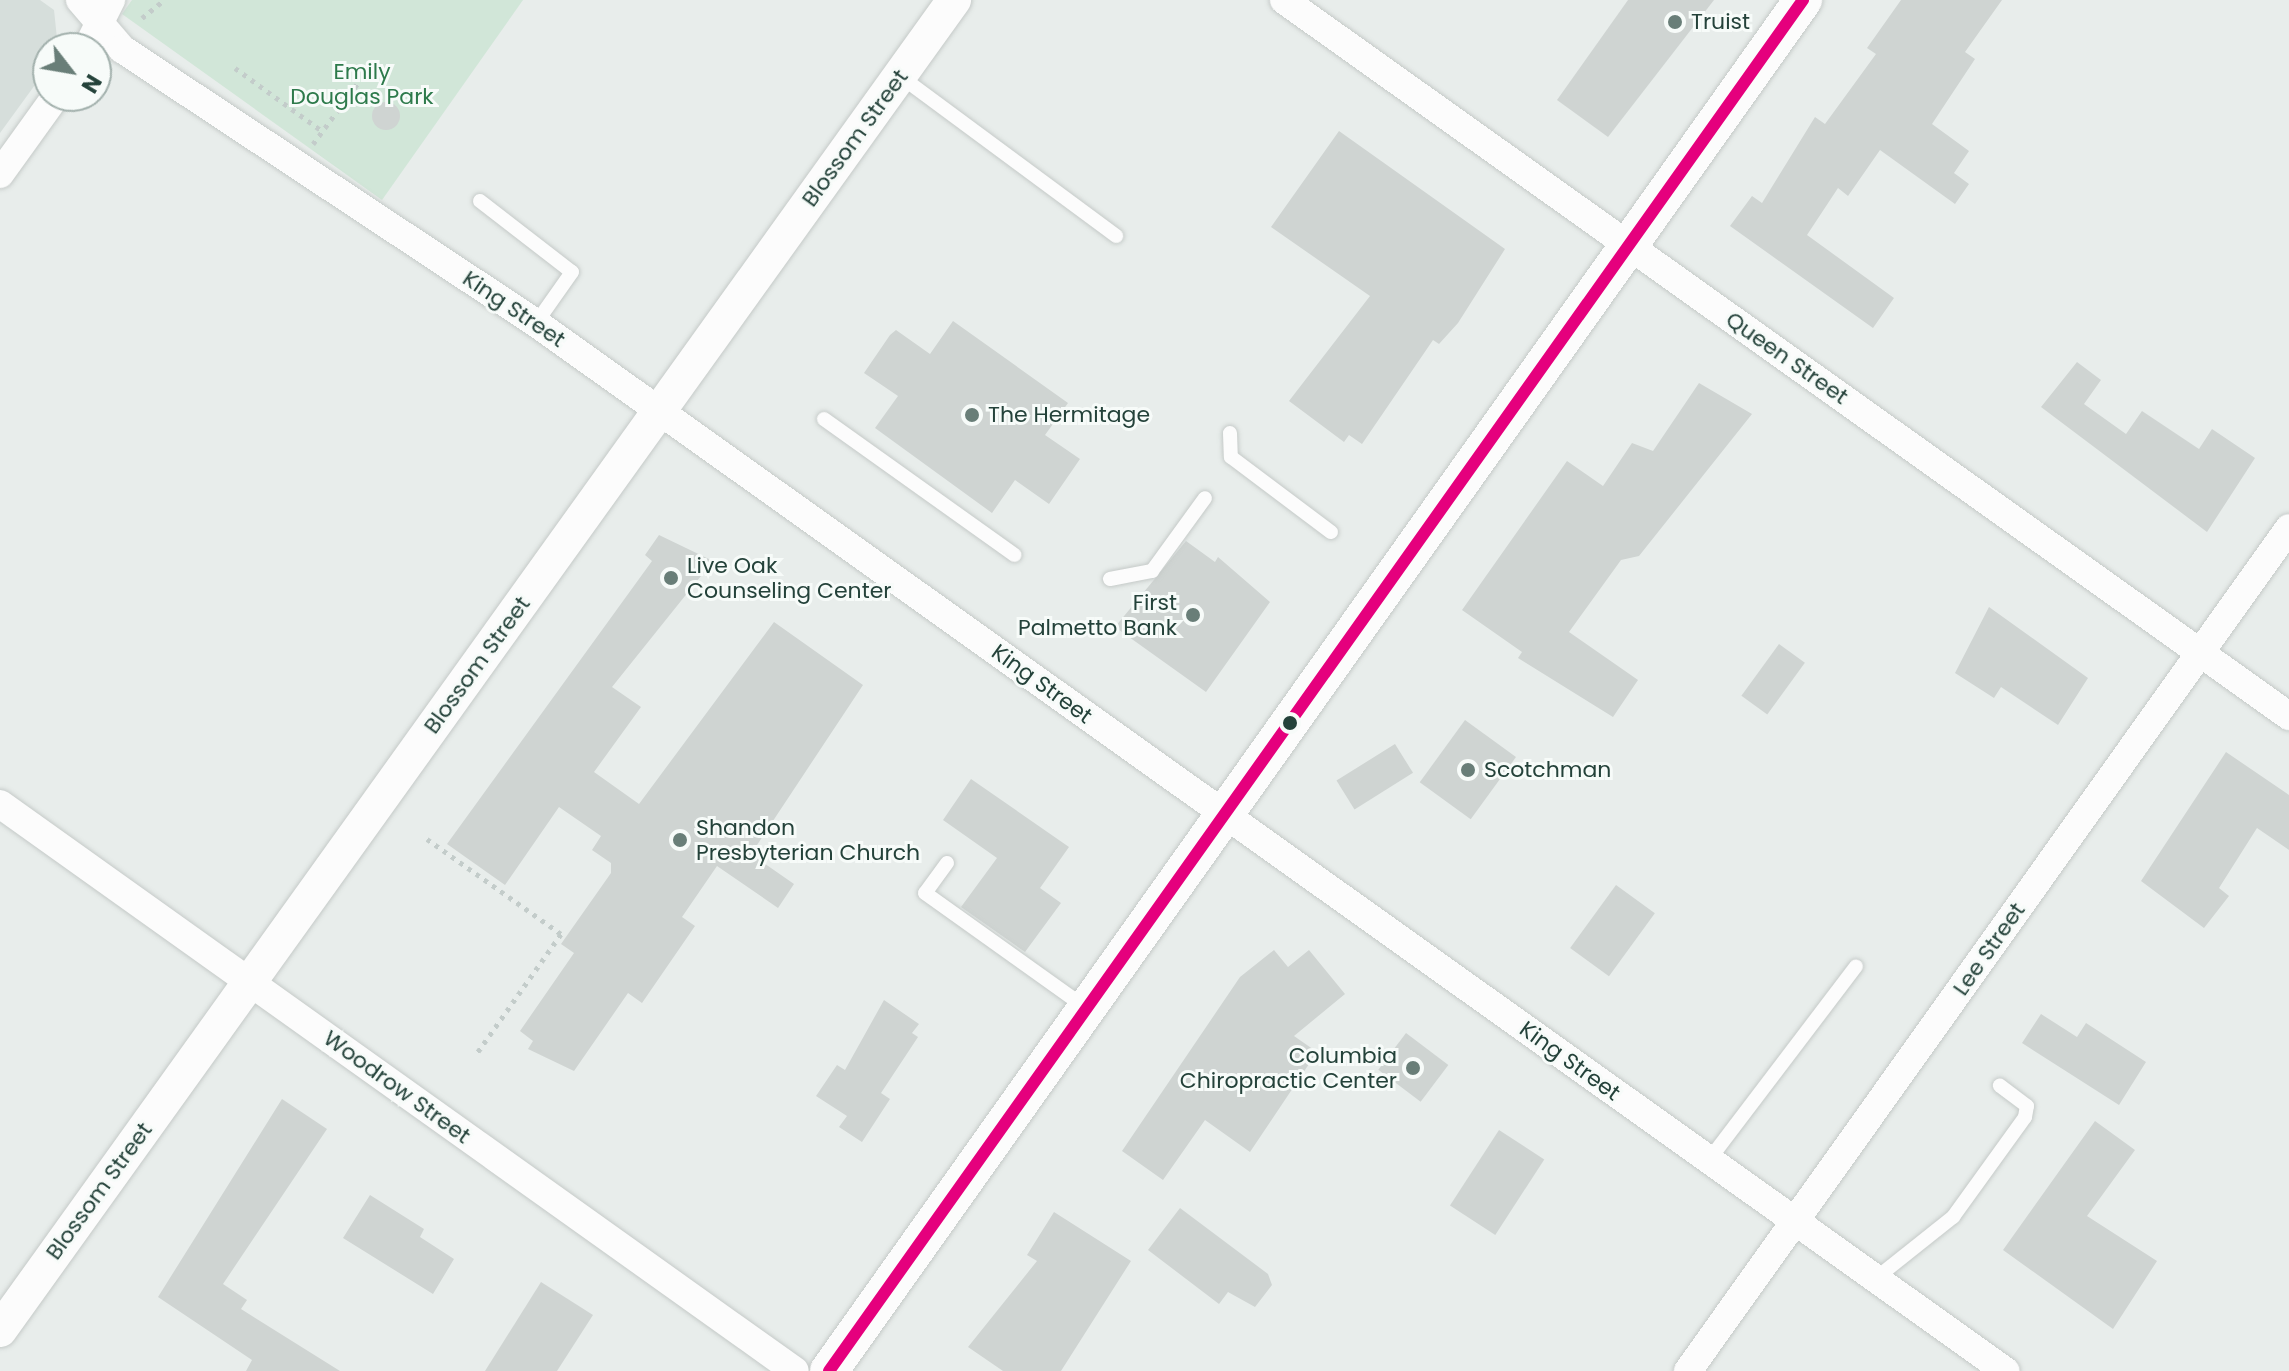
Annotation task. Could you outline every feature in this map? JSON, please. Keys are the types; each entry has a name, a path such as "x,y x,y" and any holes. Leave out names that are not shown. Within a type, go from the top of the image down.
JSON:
{"main road":[{"path":"829,1371 1803,0"}],"street":[{"name":"Blossom Street","path":"0,1330 954,0"},
{"name":"Queen Street","path":"1284,0 2289,716"},
{"path":"91,32 96,7"},
{"name":"King Street","path":"96,7 122,49 536,323 2005,1371"},
{"path":"0,174 45,112"},
{"name":"Lee Street","path":"1688,1371 2289,528"},
{"name":"Woodrow Street","path":"0,804 795,1371"}],"lane":[{"path":"900,76 1116,236"},
{"path":"480,201 572,272 536,323"},
{"path":"824,419 1015,555"},
{"path":"1230,433 1231,457 1331,532"},
{"path":"1110,579 1152,571 1205,498"},
{"path":"947,863 925,893 1086,1009"},
{"path":"1709,1160 1856,966"},
{"path":"1875,1279 1953,1217 2025,1117 2027,1106 2000,1086"}],"path":[{"path":"142,18 164,0"},
{"path":"235,68 322,131"},
{"path":"312,145 358,83"},
{"path":"427,839 561,934 477,1053"}],"shaded area":[{"path":"0,0 40,0 54,10 56,32 32,32 32,89 0,133"}],"green space":[{"name":"Emily Douglas Park","path":"132,0 523,0 382,200 122,14"}],"building":[{"path":"1628,0 1714,0 1608,137 1557,100"},
{"path":"1901,0 2002,0 1965,52 1975,59 1932,124 1969,151 1954,173 1969,184 1955,204 1880,150 1848,196 1838,188 1807,235 1894,298 1873,328 1730,226 1752,196 1762,203 1815,117 1825,124 1876,54 1867,48"},
{"path":"386,102 396,106 400,116 396,126 386,130 376,126 372,116 376,106"},
{"path":"1339,131 1505,249 1458,323 1439,344 1433,340 1362,444 1349,435 1344,442 1289,401 1370,296 1271,227"},
{"name":"The Hermitage","path":"953,321 1068,403 1045,435 1080,459 1049,504 1015,480 992,513 875,428 898,396 864,373 890,335 896,330 930,354"},
{"path":"2077,362 2101,380 2084,404 2126,434 2142,411 2199,449 2212,429 2255,458 2207,532 2041,407"},
{"path":"1699,383 1752,414 1639,556 1621,560 1569,632 1638,680 1613,717 1518,658 1522,652 1462,610 1567,461 1603,486 1632,443 1653,451"},
{"name":"Shandon Presbyterian Church","path":"659,535 713,561 612,687 641,707 594,772 639,804 774,622 863,685 751,854 794,884 778,908 717,866 682,917 695,926 642,1003 628,993 574,1071 528,1049 533,1041 520,1031 574,953 561,944 611,873 611,863 592,850 601,836 559,807 505,885 447,844 652,561 645,555"},
{"name":"First Palmetto Bank","path":"1186,541 1215,562 1218,557 1270,602 1206,692 1115,627"},
{"path":"1989,607 2088,678 2058,725 2001,687 1994,698 1955,673"},
{"path":"1779,644 1805,663 1767,715 1741,696"},
{"name":"Scotchman","path":"1465,720 1516,757 1471,819 1420,782"},
{"path":"1395,744 1413,773 1355,809 1336,781"},
{"path":"2226,752 2289,795 2289,850 2257,828 2219,888 2229,896 2204,928 2141,881"},
{"path":"971,779 1069,847 1040,888 1061,903 1025,952 961,907 997,858 943,820"},
{"path":"1616,885 1655,913 1609,976 1570,948"},
{"path":"1274,950 1288,967 1309,950 1345,994 1294,1036 1317,1052 1250,1152 1205,1120 1163,1180 1122,1151 1240,977"},
{"path":"884,1000 919,1024 912,1033 918,1037 881,1093 890,1099 862,1142 839,1127 847,1116 816,1096 837,1065 845,1070"},
{"path":"2041,1014 2077,1037 2086,1023 2146,1062 2119,1105 2022,1043"},
{"name":"Columbia Chiropractic Center","path":"1406,1033 1448,1065 1421,1102 1378,1070"},
{"path":"282,1099 327,1129 223,1284 247,1300 241,1309 340,1371 246,1371 252,1360 158,1297"},
{"path":"2095,1121 2135,1150 2087,1216 2157,1261 2113,1329 2003,1250"},
{"path":"1499,1130 1544,1159 1495,1235 1450,1205"},
{"path":"370,1195 424,1229 420,1237 454,1259 433,1294 343,1238"},
{"path":"1180,1208 1268,1274 1272,1285 1255,1307 1228,1292 1219,1304 1148,1250"},
{"path":"1054,1212 1131,1261 1061,1371 1003,1371 968,1347 1037,1261 1027,1255"},
{"path":"541,1282 593,1315 557,1371 485,1371"}],"transit line":[{"path":"829,1371 1803,0"}],"place":[{"name":"Truist","path":"1675,22"},
{"name":"The Hermitage","path":"972,415"},
{"name":"Live Oak Counseling Center","path":"671,578"},
{"name":"First Palmetto Bank","path":"1193,615"},
{"name":"Scotchman","path":"1468,770"},
{"name":"Shandon Presbyterian Church","path":"680,840"},
{"name":"Columbia Chiropractic Center","path":"1413,1068"}]}
